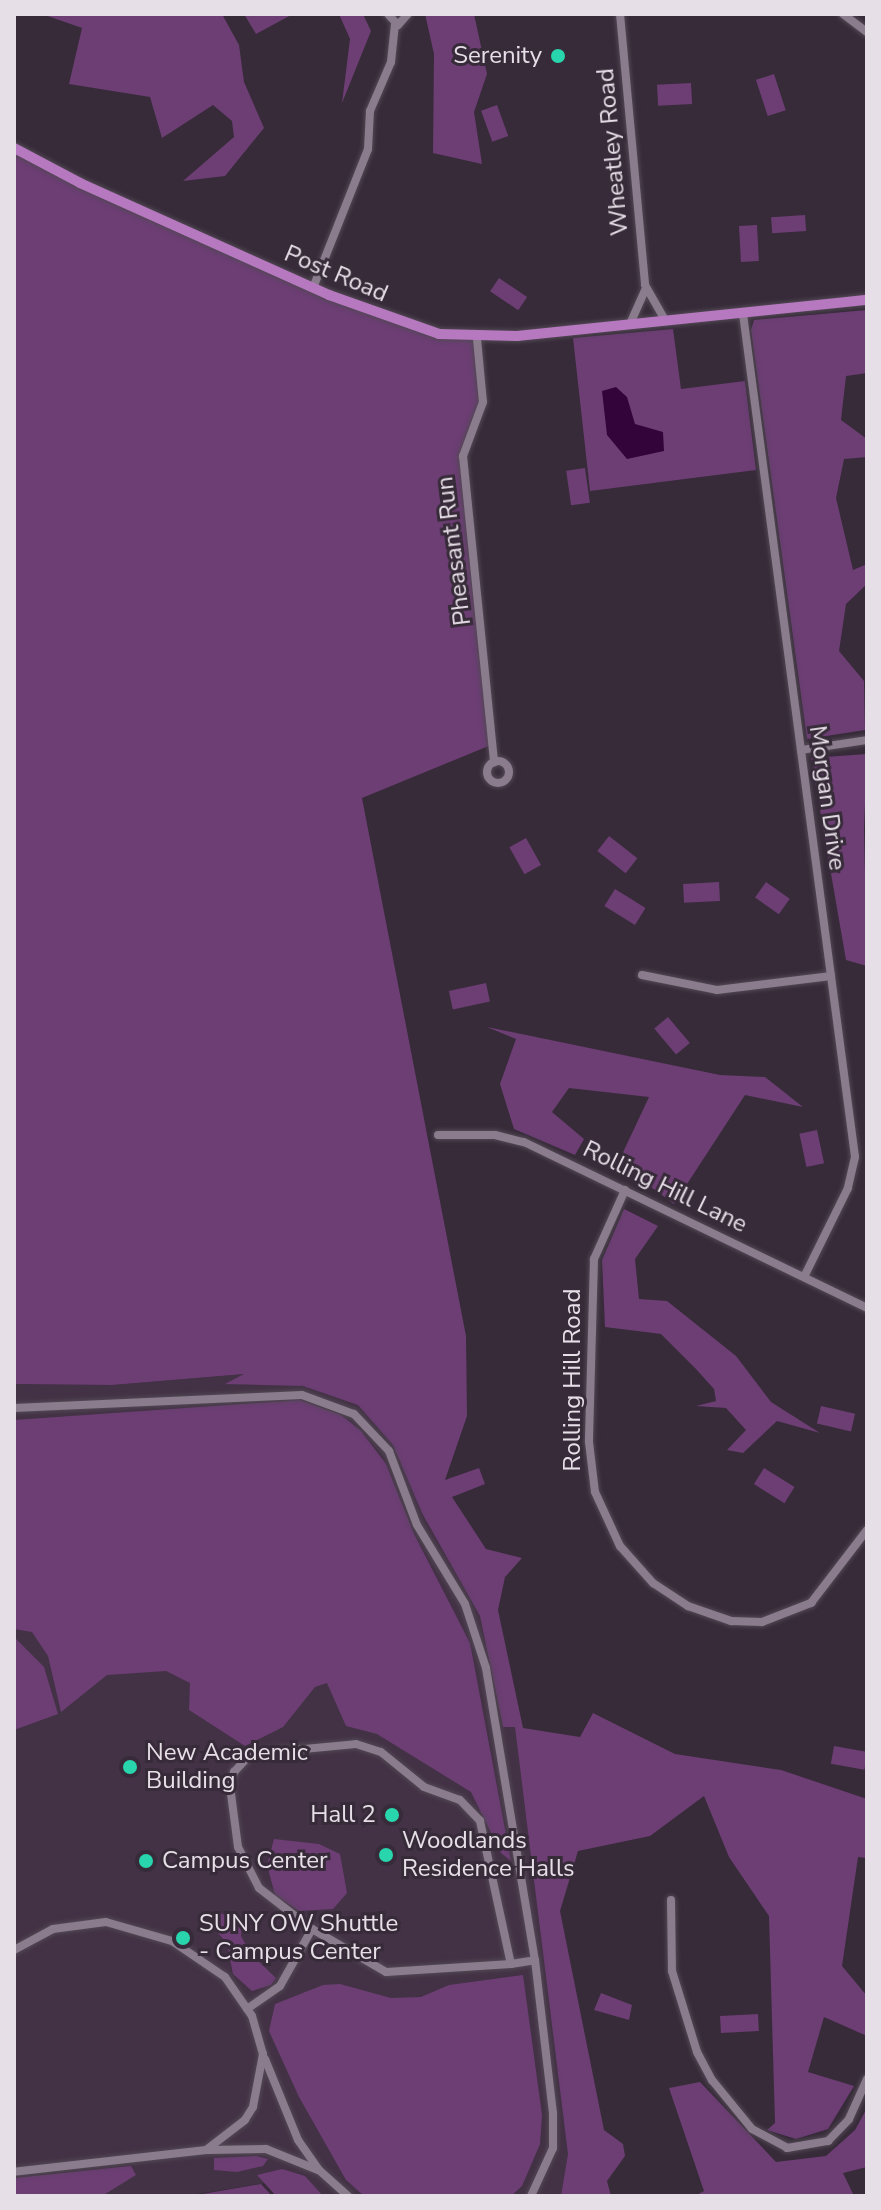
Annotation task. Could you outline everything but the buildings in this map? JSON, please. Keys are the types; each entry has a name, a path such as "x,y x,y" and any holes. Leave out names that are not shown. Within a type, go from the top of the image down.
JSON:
{"main road":[{"name":"Post Road","path":"14,148 80,183 313,288 403,324 477,339 665,320"},
{"path":"665,320 867,300"}],"street":[{"path":"313,288 368,149 370,111 391,62 395,25 388,14"},
{"path":"395,25 404,23 408,14"},
{"name":"Wheatley Road","path":"620,14 645,285 665,320"},
{"path":"843,14 867,32"},
{"name":"Wheatley Road","path":"630,324 645,285"},
{"name":"Morgan Drive","path":"743,314 855,1157 848,1188 804,1277"},
{"name":"Pheasant Run","path":"477,339 483,402 463,456 494,762"},
{"path":"801,750 867,740"},
{"path":"642,975 717,990 831,976"},
{"name":"Rolling Hill Lane","path":"438,1135 495,1135 524,1142 867,1308"},
{"name":"Rolling Hill Road","path":"625,1190 594,1259 589,1442 595,1492 620,1546 673,1598 724,1619 752,1623 778,1619 811,1603 867,1530"},
{"path":"14,1408 302,1395 342,1407 375,1433 395,1465 417,1525 478,1634 535,1960 554,2130 548,2166 531,2196"},
{"path":"511,1964 480,1821 460,1800 424,1787 381,1752 356,1744 251,1754 234,1772 230,1786 238,1847 252,1878 277,1906 312,1929 394,1974 511,1964 535,1960"},
{"path":"671,1900 672,1971 697,2052 712,2080 752,2129 787,2148 828,2141 849,2119 867,2079"},
{"path":"14,1950 64,1926 106,1922 136,1928 207,1961 247,2009 283,2113 319,2170 348,2196"},
{"path":"247,2009 280,1986 312,1929"},
{"path":"206,2150 253,2107 263,2054"},
{"path":"14,2172 206,2150 266,2149 319,2170"}],"shaded area":[{"path":"42,14 222,14 239,45 244,82 264,128 225,176 183,181 234,137 232,121 213,105 162,138 150,97 69,84 82,28"},
{"path":"244,14 293,14 256,34"},
{"path":"339,14 363,14 371,31 342,103 350,39"},
{"path":"425,14 474,14 487,74 474,112 482,164 433,153 434,54"},
{"path":"774,74 786,110 768,116 756,80"},
{"path":"691,83 692,104 658,106 657,85"},
{"path":"497,105 508,136 492,142 481,111"},
{"path":"14,148 403,324 477,339 483,402 464,445 491,745 362,798 466,1336 467,1416 445,1480 479,1468 485,1484 452,1497 486,1549 522,1558 505,1577 498,1610 523,1728 580,1737 593,1713 675,1754 781,1770 867,1799 867,1858 858,1857 842,1966 867,1996 867,2036 824,2017 808,2072 854,2086 828,2129 796,2139 767,2130 775,2123 769,1916 729,1857 704,1796 650,1836 578,1851 560,1911 604,2130 623,2144 625,2156 607,2181 611,2196 561,2196 568,2154 515,1727 503,1727 480,1616 422,1513 393,1445 358,1405 303,1386 225,1384 244,1374 112,1385 14,1384"},
{"path":"805,215 806,231 772,233 771,217"},
{"path":"757,225 759,261 741,262 739,226"},
{"path":"499,278 527,297 518,310 490,291"},
{"path":"867,310 867,373 846,376 841,420 867,439 867,457 844,459 836,498 853,570 867,564 867,584 846,604 839,651 864,681 865,730 807,739 751,330 754,320"},
{"path":"673,329 681,389 745,381 756,470 590,491 573,338"},
{"path":"616,387 627,397 635,424 663,432 664,451 627,459 607,435 602,391"},
{"path":"585,468 590,503 571,505 566,471"},
{"path":"867,754 864,829 867,966 846,960 811,758"},
{"path":"609,836 637,858 626,873 597,851"},
{"path":"526,838 541,865 524,874 509,847"},
{"path":"719,882 720,901 684,903 683,884"},
{"path":"766,882 790,899 779,914 755,898"},
{"path":"615,889 646,908 635,925 604,906"},
{"path":"486,983 490,1002 453,1009 449,991"},
{"path":"668,1017 690,1043 676,1055 654,1029"},
{"path":"487,1027 720,1075 765,1077 803,1107 745,1095 674,1204 618,1163 649,1097 569,1088 552,1112 584,1139 575,1155 514,1129 500,1084 516,1039"},
{"path":"817,1130 824,1163 806,1167 799,1134"},
{"path":"624,1209 658,1226 635,1259 639,1299 667,1301 736,1356 771,1402 820,1433 777,1421 743,1453 727,1450 746,1430 726,1408 696,1406 716,1401 714,1389 696,1369 661,1334 605,1327 602,1260"},
{"path":"463,1347 439,1485 494,1594 609,2196 296,2196 265,2183 183,2196 14,2196 14,1384 112,1385 256,1373"},
{"path":"300,1400 341,1415 361,1431 386,1464 414,1534 470,1643 511,1861 501,1853 471,1792 377,1734 346,1726 327,1683 315,1687 283,1727 245,1746 189,1710 190,1683 166,1671 107,1675 61,1712 48,1656 32,1632 14,1629 14,1420"},
{"path":"821,1406 855,1414 851,1431 817,1424"},
{"path":"764,1468 795,1487 784,1503 754,1484"},
{"path":"14,1637 44,1667 58,1714 14,1730"},
{"path":"834,1746 867,1752 864,1770 831,1764"},
{"path":"274,1839 319,1844 340,1854 347,1893 333,1909 299,1911 275,1895 267,1865"},
{"path":"216,1911 242,1923 241,1936 251,1954 276,1978 271,1985 252,1991 233,1974 227,1943 215,1930"},
{"path":"523,1975 542,2115 540,2144 522,2186 511,2196 364,2196 346,2180 299,2097 269,2031 275,2004 323,1985 340,1984 391,1998 421,1997 449,1985"},
{"path":"601,1993 632,2005 629,2020 594,2010"},
{"path":"758,2014 759,2031 721,2033 720,2016"},
{"path":"700,2082 776,2162 826,2156 855,2130 867,2108 867,2167 843,2173 854,2196 695,2196 704,2191 669,2088"},
{"path":"256,2156 268,2159 263,2166 237,2172 214,2170 214,2158"},
{"path":"131,2166 136,2175 102,2196 14,2196 14,2178"},
{"path":"282,2169 305,2176 323,2196 276,2196 257,2175"},
{"path":"261,2184 272,2196 191,2196"}],"place":[{"name":"Serenity","path":"558,56"},
{"name":"New Academic Building","path":"130,1767"},
{"name":"Hall 2","path":"392,1815"},
{"name":"Woodlands Residence Halls","path":"386,1855"},
{"name":"Campus Center","path":"146,1861"},
{"name":"SUNY OW Shuttle - Campus Center","path":"183,1938"}]}
